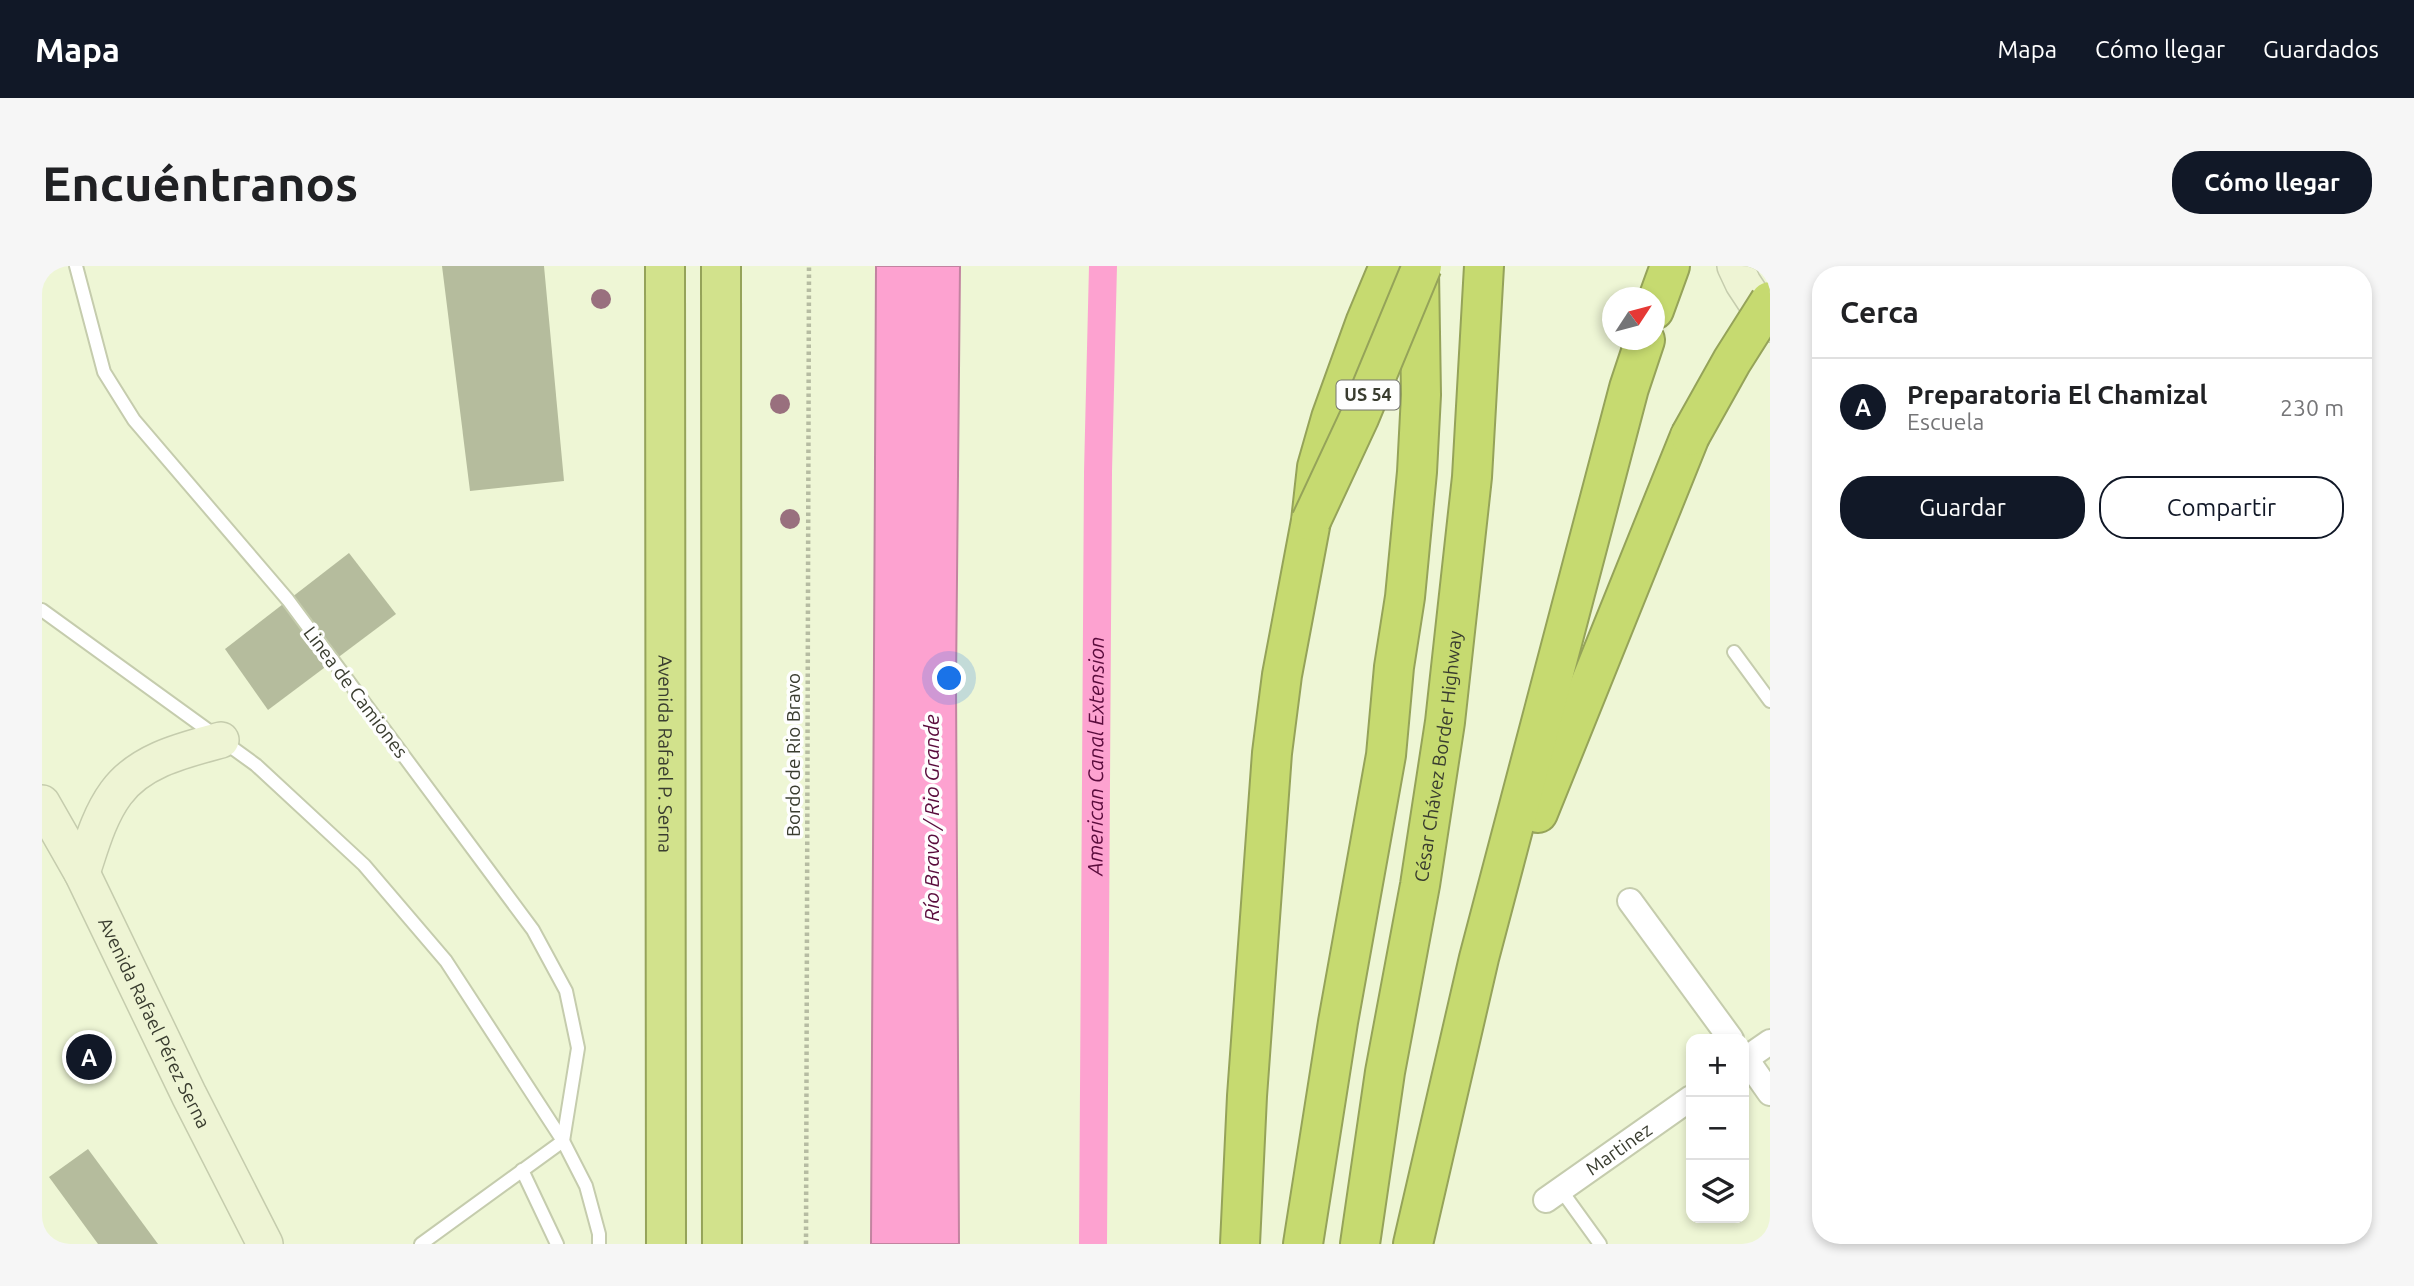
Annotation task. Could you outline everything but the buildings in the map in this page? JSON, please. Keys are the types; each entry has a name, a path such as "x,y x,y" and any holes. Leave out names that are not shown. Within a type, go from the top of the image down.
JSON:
{"highway":[{"name":"Avenida Rafael P. Serna","path":"665,266 666,1244"},
{"path":"721,266 722,1244"},
{"path":"1240,1244 1249,1068 1272,753 1282,674 1311,521 1317,467 1331,418 1389,266"},
{"path":"1303,1244 1338,1022 1386,755 1394,667 1405,597 1421,395 1420,266"},
{"name":"US 54","path":"1311,521 1359,418 1420,266"},
{"name":"César Chávez Border Highway","path":"1360,1244 1385,1072 1420,885 1445,722 1472,477 1484,266"},
{"path":"1662,287 1670,266"},
{"path":"1479,958 1690,436 1732,361 1770,301"},
{"path":"1413,1244 1479,958 1629,388 1642,350"}],"main road":[{"path":"1735,266 1770,324"},
{"path":"82,873 102,819 116,792 136,774 172,754 221,740"},
{"name":"Avenida Rafael Pérez Serna","path":"42,803 82,873 188,1095 265,1244"}],"street":[{"path":"1630,901 1726,1034"},
{"path":"1749,1051 1770,1042"},
{"path":"1749,1065 1770,1093"},
{"name":"Martinez","path":"1553,1195 1686,1101"}],"lane":[{"name":"Linea de Camiones","path":"76,266 104,372 134,420 288,600 533,930 566,991 578,1048 563,1141"},
{"path":"42,610 256,765 364,865 446,961 563,1141 586,1186 599,1234 599,1244"},
{"path":"1734,652 1770,701"},
{"path":"421,1244 563,1141"},
{"path":"522,1170 556,1244"},
{"path":"1553,1195 1600,1244"}],"path":[{"name":"Bordo de Rio Bravo","path":"806,1244 808,266"}],"water":[{"name":"Río Bravo / Rio Grande","path":"876,266 960,266 956,683 959,1244 871,1244"}],"waterway":[{"name":"American Canal Extension","path":"1093,1244 1098,472 1103,266"}],"place":[{"name":"Preparatoria El Chamizal","path":"89,1057"}]}
